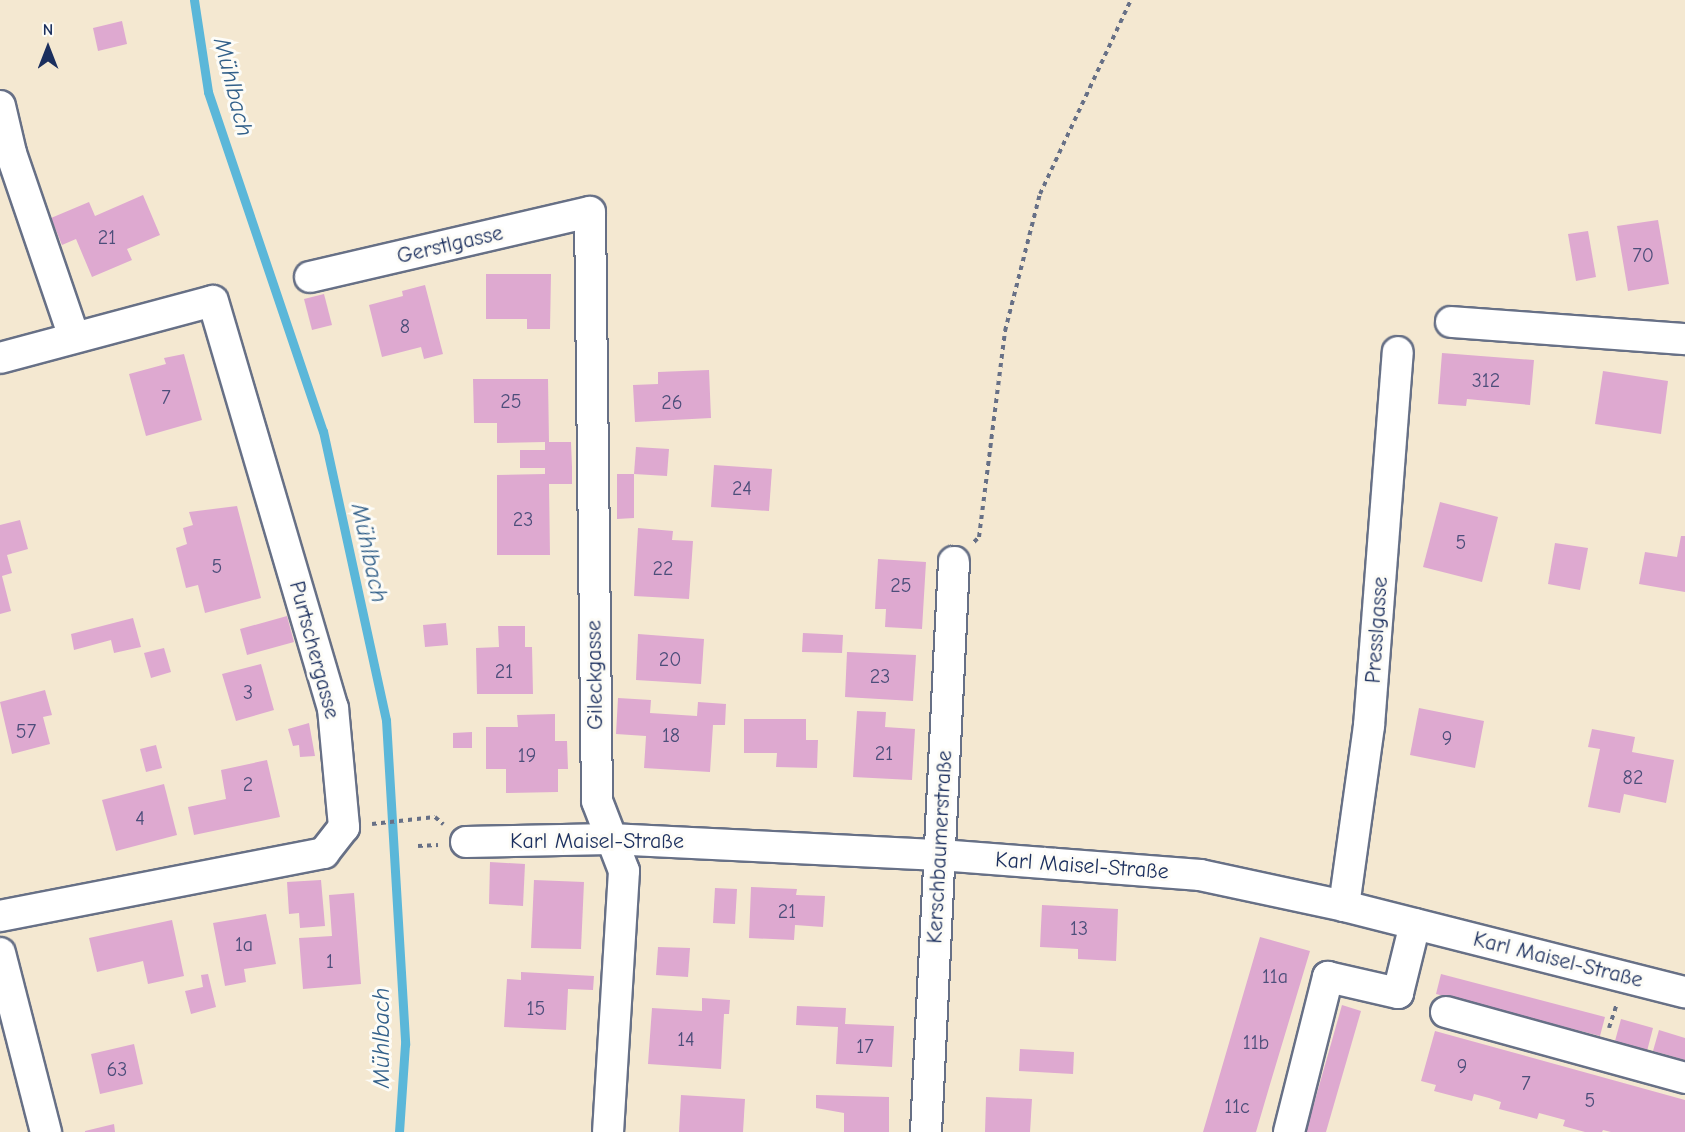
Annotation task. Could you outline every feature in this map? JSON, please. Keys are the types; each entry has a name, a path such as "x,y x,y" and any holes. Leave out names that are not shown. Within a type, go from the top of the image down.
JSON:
{"street":[{"path":"0,106 11,153 74,337 0,358"},
{"name":"Gerstlgasse","path":"310,278 590,212"},
{"name":"Gileckgasse","path":"590,212 597,801 624,871 608,1132"},
{"name":"Purtschergasse","path":"74,337 213,301 333,708 344,827"},
{"path":"1451,322 1685,339"},
{"name":"Presslgasse","path":"1344,906 1369,726 1398,352"},
{"name":"Kerschbaumerstraße","path":"926,1132 954,562"},
{"path":"0,916 324,853 344,827"},
{"name":"Karl Maisel-Straße","path":"466,842 610,839 940,855 1200,875 1344,906 1685,992"},
{"path":"1289,1132 1328,977 1398,993 1415,924"},
{"path":"0,952 46,1132"},
{"path":"1446,1012 1685,1078"}],"path":[{"path":"954,562 979,537 1005,331 1040,194 1131,0"},
{"path":"344,827 435,818"},
{"path":"1602,1055 1624,976"}],"building":[{"path":"122,21 127,44 98,51 93,28"},
{"path":"143,195 160,235 127,249 132,260 92,277 76,239 62,245 51,218 89,202 95,216"},
{"path":"1658,220 1669,284 1628,291 1617,226"},
{"path":"1588,231 1596,277 1576,281 1568,234"},
{"path":"486,274 551,274 550,329 527,329 527,319 486,319"},
{"path":"425,285 443,354 424,359 421,347 382,357 369,305 403,296 402,291"},
{"path":"324,294 332,325 312,330 304,299"},
{"path":"1442,353 1534,360 1530,405 1467,399 1466,406 1438,404"},
{"path":"184,354 202,420 146,436 129,374 166,364 164,358"},
{"path":"709,370 711,418 635,422 633,385 658,384 658,372"},
{"path":"1603,371 1668,381 1661,434 1595,424"},
{"path":"473,379 548,379 549,442 571,442 572,467 572,484 549,484 550,555 497,555 497,475 545,474 545,468 520,468 520,450 545,450 545,442 497,443 497,423 474,423"},
{"path":"636,447 669,449 667,476 634,474"},
{"path":"714,465 772,469 769,511 711,507"},
{"path":"617,474 634,474 634,518 617,519"},
{"path":"1440,502 1498,517 1482,582 1423,567"},
{"path":"237,506 261,598 205,613 198,585 186,588 176,548 187,544 183,528 193,525 189,512"},
{"path":"20,520 28,549 7,555 12,573 2,576 11,611 0,614 0,525"},
{"path":"638,528 673,531 672,540 693,541 689,599 634,596"},
{"path":"1681,536 1685,536 1685,592 1639,584 1645,552 1677,557"},
{"path":"1555,543 1588,548 1580,590 1548,584"},
{"path":"878,559 926,562 922,629 885,627 886,609 875,609"},
{"path":"287,616 294,642 247,655 240,629"},
{"path":"133,618 141,647 114,653 111,640 74,650 71,634"},
{"path":"446,623 448,645 425,647 423,625"},
{"path":"498,626 525,626 525,647 532,647 533,694 477,694 476,648 499,647"},
{"path":"803,633 843,635 842,653 802,652"},
{"path":"638,634 704,639 701,684 636,680"},
{"path":"164,648 171,672 151,678 144,653"},
{"path":"847,652 916,655 913,701 845,697"},
{"path":"261,664 274,710 236,721 222,674"},
{"path":"45,690 52,715 43,717 50,744 12,754 0,702"},
{"path":"618,698 651,700 650,713 697,716 698,702 726,704 725,725 713,725 710,772 644,768 646,736 616,734"},
{"path":"1419,708 1484,721 1475,768 1410,755"},
{"path":"857,711 886,712 885,727 915,729 912,780 853,777"},
{"path":"555,714 555,741 567,741 568,769 558,769 558,792 506,793 506,769 486,769 486,727 518,727 517,715"},
{"path":"744,719 806,719 806,740 818,740 817,768 776,767 777,753 744,753"},
{"path":"309,723 315,756 300,757 299,745 293,746 288,729"},
{"path":"1592,729 1635,737 1632,752 1674,760 1666,803 1624,794 1620,813 1588,807 1600,749 1588,747"},
{"path":"472,732 472,748 453,748 453,733"},
{"path":"156,745 162,768 146,772 140,749"},
{"path":"267,760 280,817 194,835 188,807 226,799 221,770"},
{"path":"164,784 177,835 116,851 102,800"},
{"path":"490,862 525,864 523,906 489,904"},
{"path":"321,880 325,926 300,928 299,913 289,914 287,882"},
{"path":"534,880 584,882 581,949 531,948"},
{"path":"751,887 797,889 796,895 825,896 823,927 795,925 794,940 749,938"},
{"path":"715,888 737,889 735,924 713,923"},
{"path":"354,893 361,984 303,989 299,938 332,936 329,895"},
{"path":"1042,905 1118,909 1116,961 1078,959 1078,949 1040,947"},
{"path":"266,914 276,964 244,969 246,982 225,986 213,923"},
{"path":"172,920 184,976 148,984 143,961 97,972 89,938"},
{"path":"1260,937 1310,951 1256,1132 1203,1132"},
{"path":"658,947 690,948 688,977 656,975"},
{"path":"521,972 594,976 593,990 568,989 566,1030 504,1027 507,979 521,980"},
{"path":"208,974 216,1007 191,1014 185,991 203,987 201,975"},
{"path":"1441,974 1605,1017 1600,1036 1436,994"},
{"path":"702,998 730,1000 729,1014 724,1014 721,1069 648,1064 652,1008 702,1011"},
{"path":"1342,1005 1361,1011 1326,1132 1306,1132"},
{"path":"797,1006 846,1008 845,1024 894,1026 892,1067 836,1064 838,1027 796,1025"},
{"path":"1621,1019 1653,1028 1647,1051 1615,1041"},
{"path":"1659,1030 1685,1038 1685,1060 1653,1051"},
{"path":"1435,1031 1685,1100 1685,1132 1611,1132 1603,1130 1602,1132 1585,1132 1563,1126 1565,1120 1539,1113 1537,1119 1499,1109 1501,1102 1489,1098 1474,1094 1472,1101 1434,1091 1436,1085 1421,1081"},
{"path":"134,1044 143,1084 100,1094 91,1054"},
{"path":"1020,1049 1074,1052 1073,1074 1019,1071"},
{"path":"681,1095 745,1099 743,1132 679,1132"},
{"path":"816,1095 889,1097 889,1132 844,1132 844,1113 816,1108"},
{"path":"986,1097 1032,1099 1030,1132 985,1132"},
{"path":"114,1124 115,1132 85,1132 85,1131"}],"waterway":[{"name":"Mühlbach","path":"194,0 208,92 323,431 386,720 405,1044 399,1132"}]}
